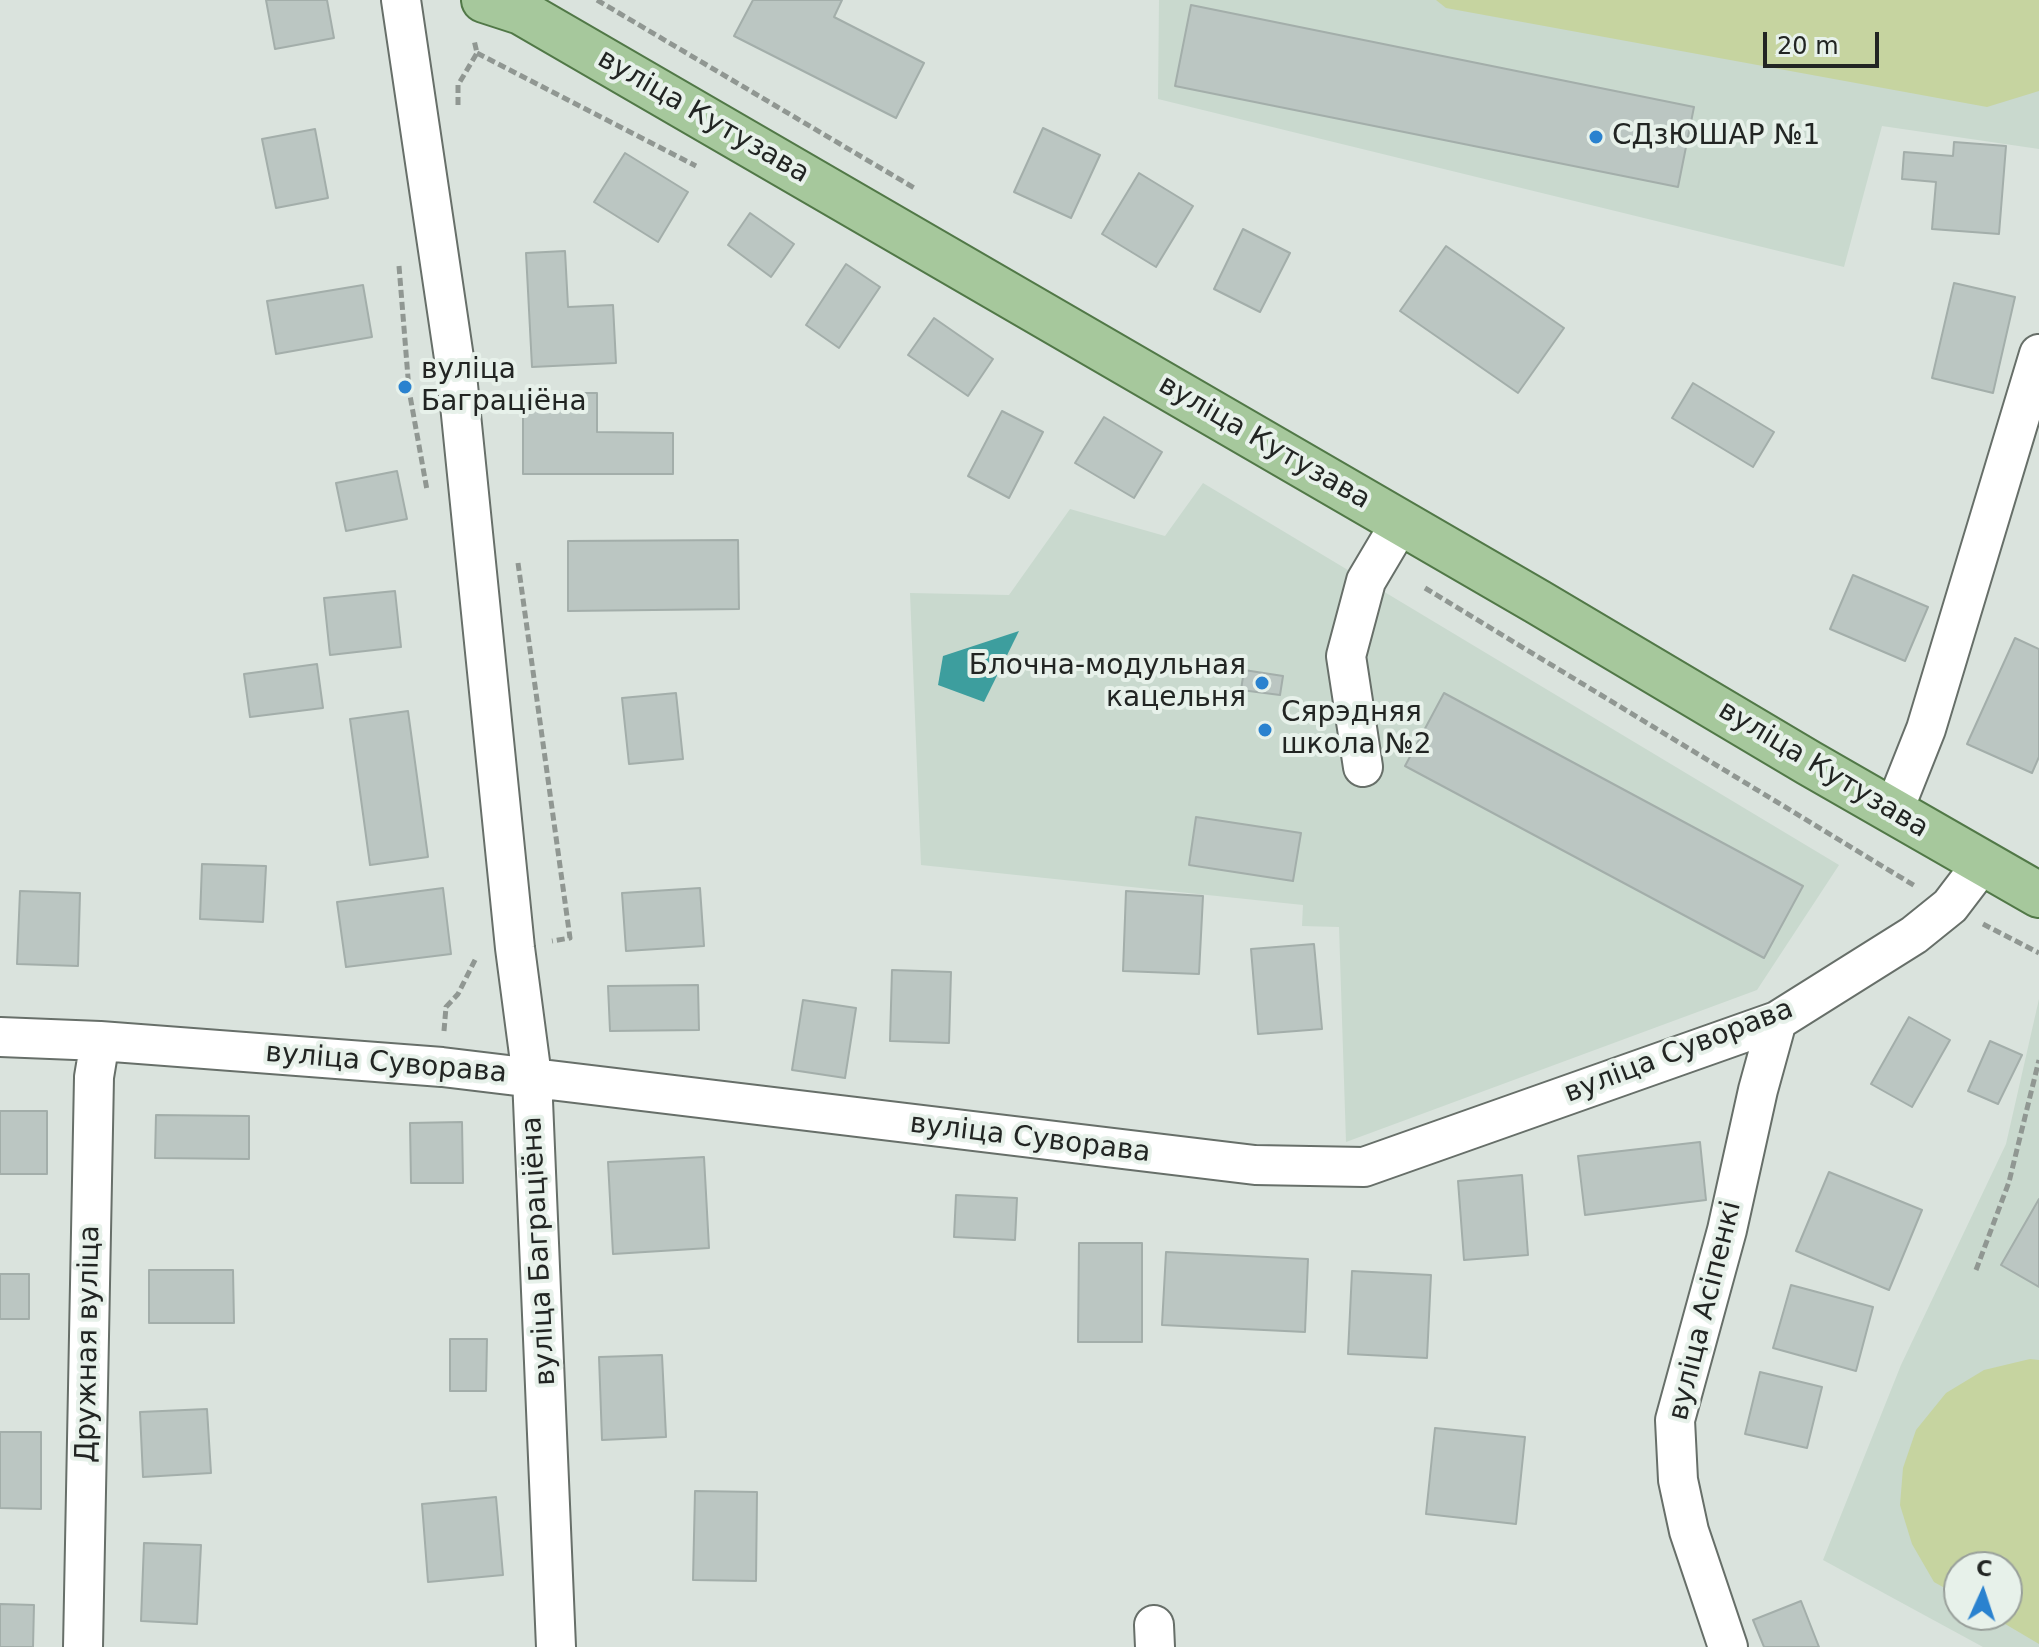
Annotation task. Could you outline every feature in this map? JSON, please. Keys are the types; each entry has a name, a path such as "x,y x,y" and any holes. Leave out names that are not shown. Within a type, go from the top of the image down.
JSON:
{"main road":[{"name":"вуліца Кутузава","path":"484,0 521,12 2039,895"}],"street":[{"name":"вуліца Баграціёна","path":"401,0 458,385 515,948 532,1077 556,1647"},
{"path":"1893,812 1926,729 2039,354"},
{"path":"1363,767 1346,656 1366,581 1401,522"},
{"name":"вуліца Суворава","path":"0,1037 100,1041 442,1067 1255,1165 1364,1167 1777,1021 1914,935 1950,906 1982,864"},
{"name":"вуліца Асіпенкі","path":"1728,1647 1689,1531 1678,1480 1675,1420 1727,1230 1758,1090 1777,1021"},
{"name":"Дружная вуліца","path":"83,1647 94,1077 100,1041"}],"path":[{"path":"477,53 696,165"},
{"path":"399,266 409,390 426,486 432,500"},
{"path":"1378,560 1950,906 2039,953"},
{"path":"442,1067 446,1007 458,994 479,954"},
{"path":"1976,1270 2009,1182 2039,1060"}],"shaded area":[{"name":"СДзЮШАР №1","path":"1159,0 2039,0 2039,149 1882,126 1844,267 1158,99"},
{"name":"Сярэдняя школа №2","path":"1203,483 1839,865 1757,990 1346,1142 1339,927 1302,926 1303,905 921,865 910,593 1009,595 1070,509 1165,536"},
{"path":"2039,999 2039,1647 1983,1647 1954,1631 2023,1631 2023,1551 1943,1551 1943,1625 1823,1560 1901,1365 2006,1144"}],"green space":[{"path":"1436,0 2039,0 2039,91 1987,107 1446,8"},
{"path":"2030,1359 2039,1360 2039,1644 2017,1631 2023,1631 2023,1551 1943,1551 1943,1587 1934,1582 1912,1544 1900,1505 1903,1468 1916,1430 1946,1393 1984,1370"}],"water":[{"path":"1019,631 984,702 938,685 943,656"}],"building":[{"path":"266,0 327,0 334,38 275,49"},
{"path":"753,0 842,0 834,17 924,63 896,118 734,36"},
{"path":"1191,5 1694,107 1678,187 1175,86"},
{"path":"1043,128 1100,155 1071,218 1014,192"},
{"path":"315,129 328,198 276,208 262,139"},
{"path":"1954,142 2006,146 1999,234 1932,229 1936,182 1902,179 1904,152 1953,156"},
{"path":"625,153 688,192 658,242 594,202"},
{"path":"1139,173 1193,206 1156,267 1102,234"},
{"path":"750,213 794,244 771,277 728,245"},
{"path":"1243,229 1290,253 1260,312 1214,289"},
{"path":"1446,246 1564,328 1518,393 1400,311"},
{"path":"565,251 568,307 613,305 616,363 532,367 526,253"},
{"path":"846,264 880,287 839,348 806,325"},
{"path":"1954,283 2015,297 1993,393 1932,378"},
{"path":"363,285 372,337 276,354 267,301"},
{"path":"934,318 993,359 968,396 908,355"},
{"path":"1693,383 1774,432 1753,467 1672,418"},
{"path":"523,393 597,393 597,432 673,433 673,474 523,474"},
{"path":"1002,411 1043,432 1009,498 968,476"},
{"path":"1104,417 1162,452 1134,498 1075,463"},
{"path":"397,471 407,519 346,531 336,483"},
{"path":"738,540 739,609 568,611 568,541"},
{"path":"1853,575 1928,607 1905,661 1830,629"},
{"path":"395,591 401,647 330,655 324,598"},
{"path":"2015,638 2039,649 2039,757 2032,773 1967,744"},
{"path":"317,664 323,708 250,717 244,674"},
{"name":"Блочна-модульная кацельня","path":"1244,670 1283,676 1280,695 1241,690"},
{"path":"676,693 683,759 629,764 622,698"},
{"path":"1444,693 1803,886 1764,958 1405,766"},
{"path":"408,711 428,857 370,865 350,719"},
{"path":"1196,817 1301,833 1293,881 1189,865"},
{"path":"202,864 266,866 263,922 200,919"},
{"path":"443,888 451,954 346,967 337,902"},
{"path":"700,888 704,946 626,951 622,893"},
{"path":"20,891 80,893 78,966 17,964"},
{"path":"1126,891 1203,896 1199,974 1123,971"},
{"path":"1314,944 1322,1029 1258,1034 1251,949"},
{"path":"892,970 951,972 949,1043 890,1041"},
{"path":"698,985 699,1030 610,1031 608,986"},
{"path":"803,1000 856,1008 845,1078 792,1070"},
{"path":"1909,1017 1950,1040 1912,1107 1871,1084"},
{"path":"1990,1041 2022,1055 1998,1104 1968,1091"},
{"path":"0,1111 47,1111 47,1174 0,1174"},
{"path":"156,1115 249,1116 249,1159 155,1158"},
{"path":"462,1122 463,1183 411,1183 410,1123"},
{"path":"1700,1142 1706,1200 1585,1215 1578,1156"},
{"path":"704,1157 709,1248 613,1254 608,1162"},
{"path":"1829,1172 1922,1210 1889,1290 1796,1251"},
{"path":"1522,1175 1528,1255 1464,1260 1458,1181"},
{"path":"956,1195 1017,1198 1015,1240 954,1237"},
{"path":"2039,1199 2039,1287 2001,1265"},
{"path":"1079,1243 1142,1243 1142,1342 1078,1342"},
{"path":"1166,1252 1308,1259 1305,1332 1162,1325"},
{"path":"149,1270 233,1270 234,1323 149,1323"},
{"path":"1352,1271 1431,1275 1427,1358 1348,1354"},
{"path":"0,1274 29,1274 29,1319 0,1319"},
{"path":"1791,1285 1873,1307 1856,1371 1773,1348"},
{"path":"450,1339 487,1339 486,1391 450,1391"},
{"path":"662,1355 666,1437 602,1440 599,1357"},
{"path":"1760,1372 1822,1387 1807,1448 1745,1434"},
{"path":"207,1409 211,1473 143,1477 140,1412"},
{"path":"1435,1428 1525,1437 1516,1524 1426,1514"},
{"path":"0,1432 41,1432 41,1509 0,1508"},
{"path":"695,1491 757,1492 756,1581 693,1580"},
{"path":"496,1497 503,1575 428,1582 422,1504"},
{"path":"144,1543 201,1545 197,1624 141,1621"},
{"path":"1801,1601 1819,1647 1764,1647 1753,1620"},
{"path":"0,1604 34,1605 33,1647 0,1647"}],"place":[{"name":"СДзЮШАР №1","path":"1596,137"},
{"name":"вуліца Баграціёна","path":"405,387"},
{"name":"Блочна-модульная кацельня","path":"1262,683"},
{"name":"Сярэдняя школа №2","path":"1265,730"}]}
